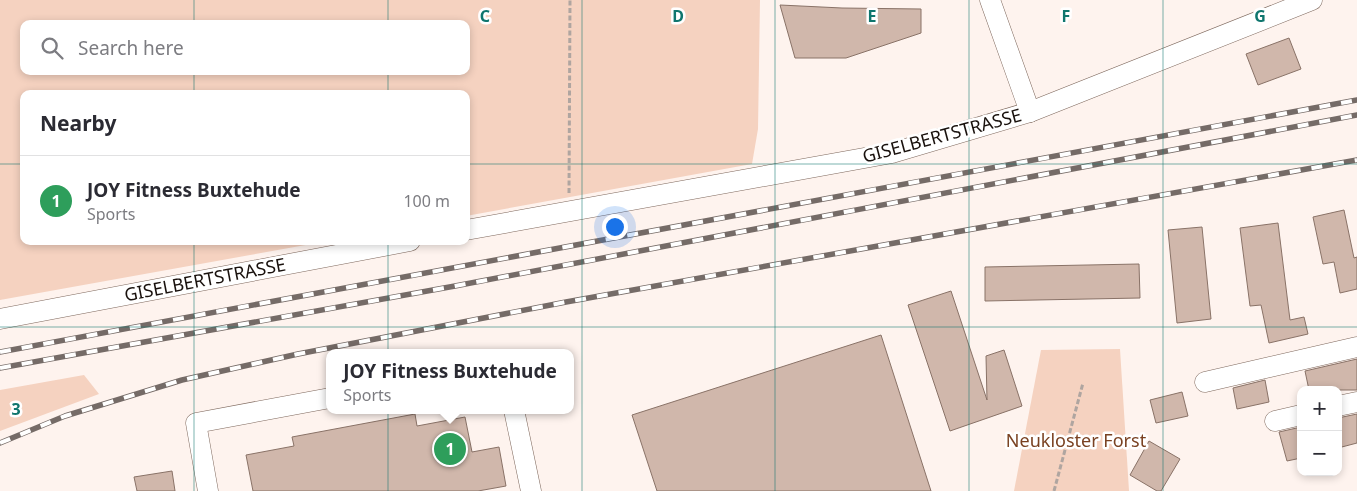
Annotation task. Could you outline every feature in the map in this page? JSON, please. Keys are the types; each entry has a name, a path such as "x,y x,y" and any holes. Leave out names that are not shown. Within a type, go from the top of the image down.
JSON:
{"street":[{"path":"990,0 1030,112"},
{"name":"GISELBERTSTRASSE","path":"470,229 892,153 1030,112 1312,0"},
{"name":"GISELBERTSTRASSE","path":"0,319 389,245"},
{"path":"1205,382 1357,347"},
{"path":"208,491 196,424 326,399"},
{"path":"1342,405 1357,402"},
{"path":"515,414 531,491"},
{"path":"1274,421 1297,416"}],"path":[{"path":"569,211 570,0"},
{"path":"1054,491 1083,383"}],"green space":[{"path":"0,0 760,0 758,129 752,164 470,215 470,90 20,90 20,245 306,245 0,300"},
{"name":"Neukloster Forst","path":"1120,349 1129,491 1014,491 1041,350"},
{"path":"84,375 99,394 0,431 0,390"}],"building":[{"path":"780,5 921,9 921,33 846,58 795,58"},
{"path":"1289,38 1301,69 1258,85 1246,54"},
{"path":"1344,210 1354,258 1357,257 1357,289 1340,293 1334,262 1323,264 1313,217"},
{"path":"1278,223 1290,320 1304,317 1308,334 1269,343 1261,305 1250,306 1240,228"},
{"path":"1202,227 1211,319 1177,323 1168,230"},
{"path":"1139,264 1140,298 985,301 985,267"},
{"path":"951,291 987,400 986,356 1004,350 1022,406 950,431 908,305"},
{"path":"881,335 931,491 657,491 632,415"},
{"path":"1357,359 1357,390 1342,390 1342,386 1308,386 1305,371"},
{"path":"1265,380 1269,402 1237,409 1233,388"},
{"path":"1182,392 1188,416 1156,423 1150,400"},
{"path":"415,414 417,426 465,417 472,452 499,447 506,486 478,491 253,491 246,455 294,446 292,437"},
{"path":"1357,414 1357,443 1342,447 1342,417"},
{"path":"1297,428 1297,459 1287,461 1279,432"},
{"path":"1149,441 1180,459 1161,491 1157,491 1130,475"},
{"path":"172,471 175,491 137,491 134,477"}],"railway":[{"path":"0,352 1357,100"},
{"path":"0,368 455,286 1357,115"},
{"path":"0,443 65,416 182,380 298,354 566,302 1357,160"}],"place":[{"name":"JOY Fitness Buxtehude","path":"450,449"}]}
